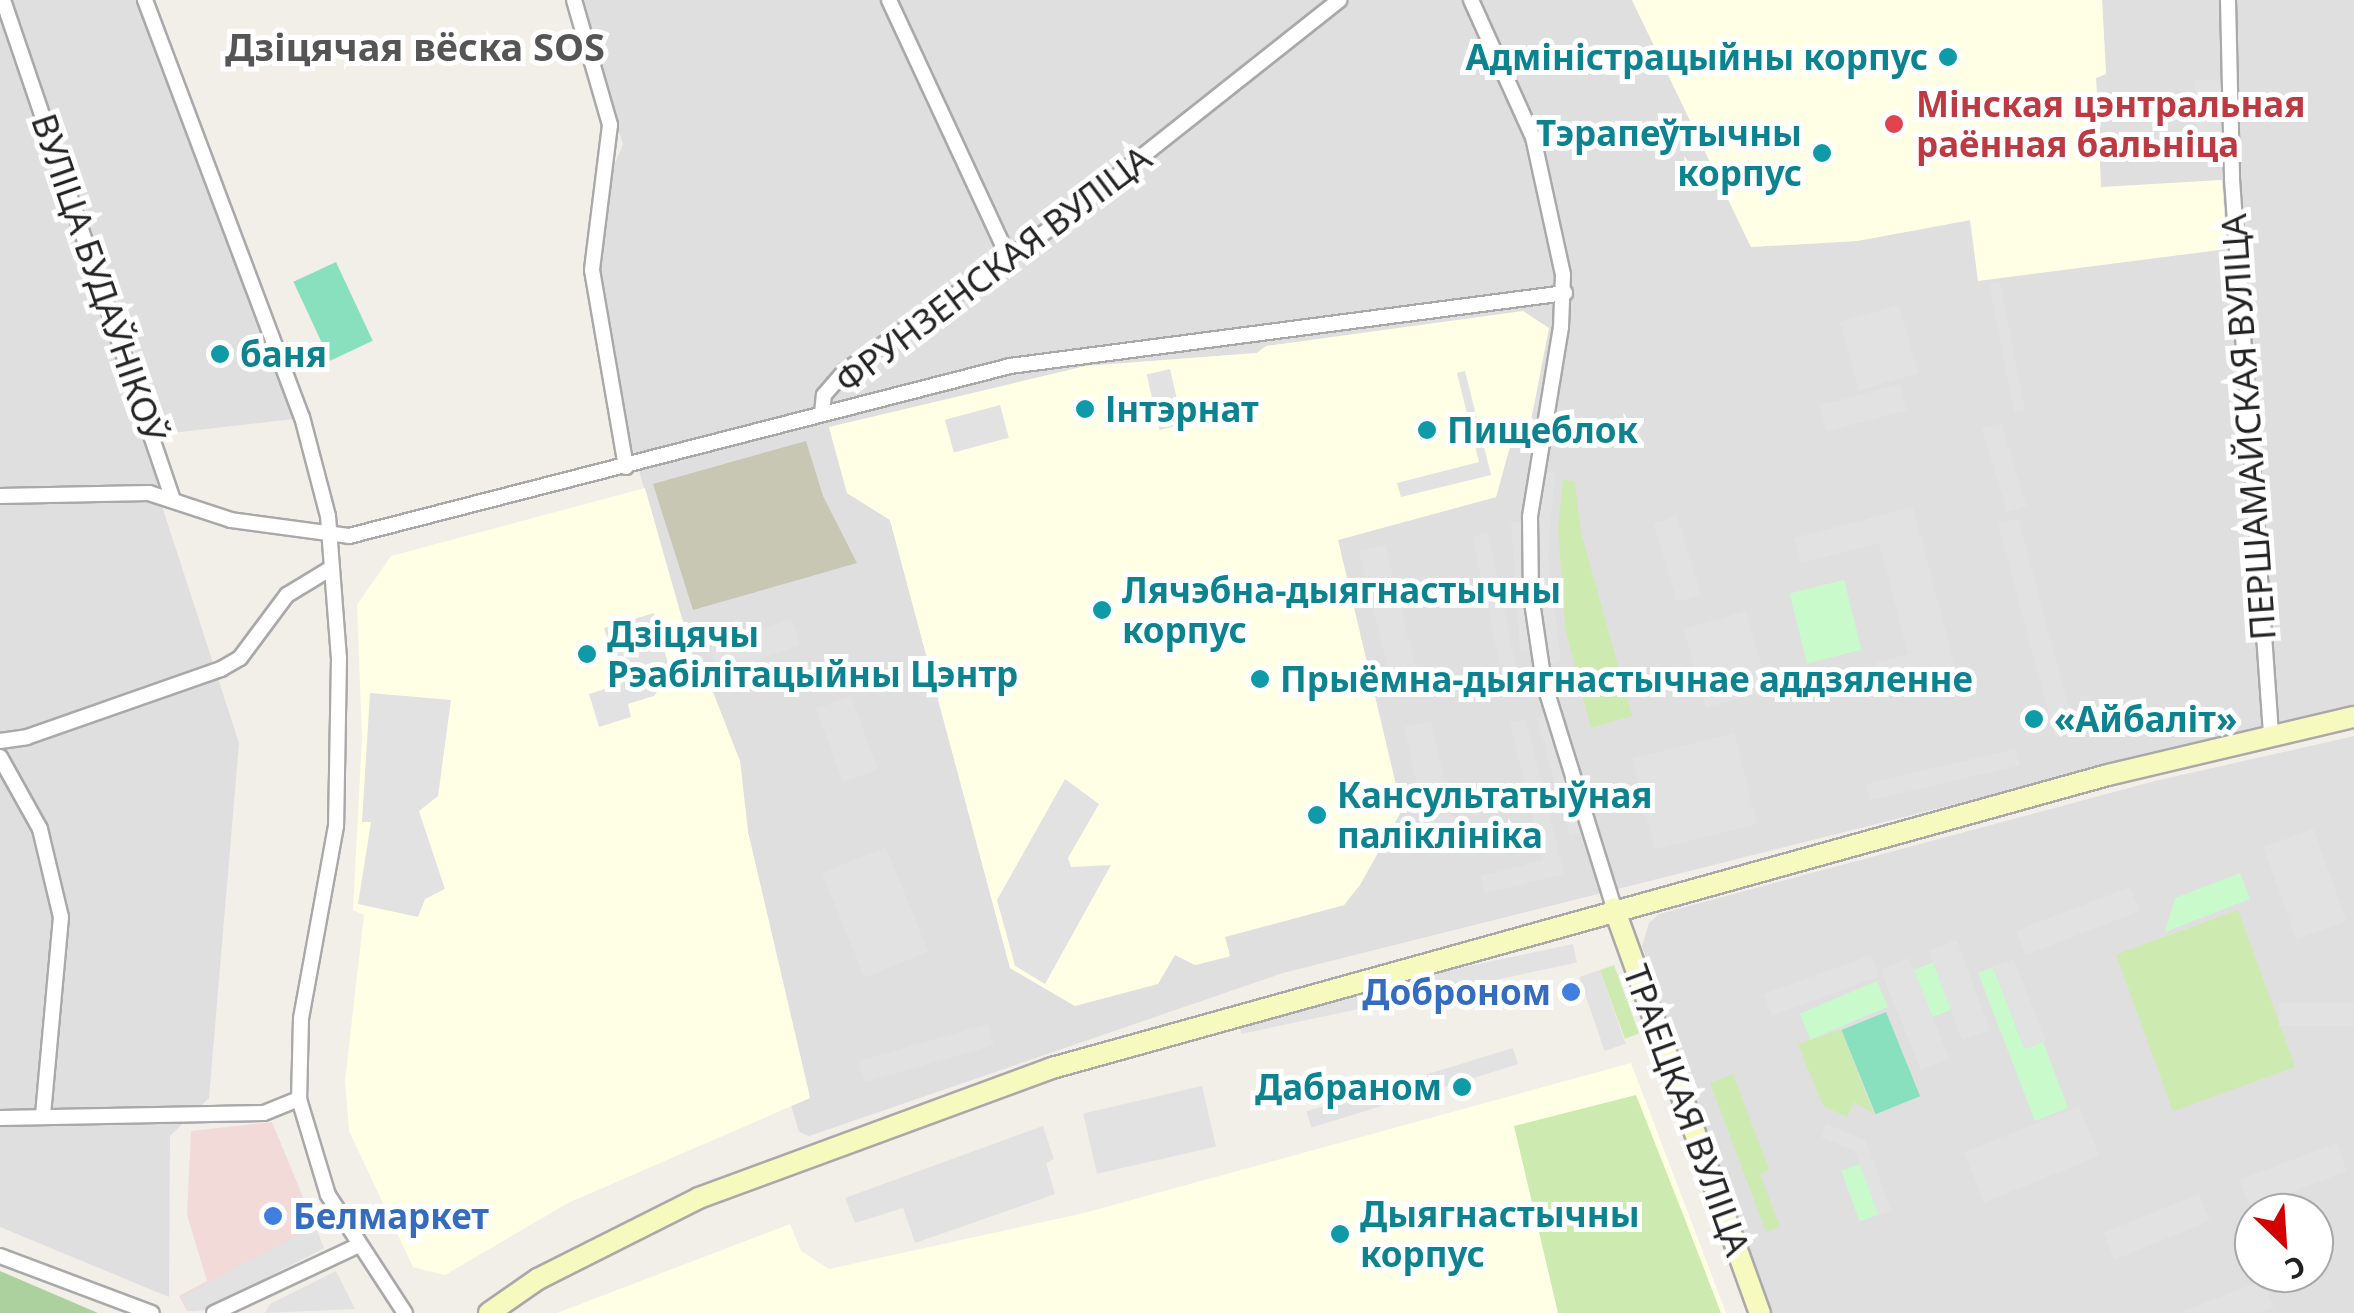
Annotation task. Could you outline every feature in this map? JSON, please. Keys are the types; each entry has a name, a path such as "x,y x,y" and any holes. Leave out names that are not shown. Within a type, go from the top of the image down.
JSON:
{"main road":[{"path":"488,1313 619,1234 797,1158 1052,1068 1614,908 2271,734 2354,717"},
{"name":"ТРАЕЦКАЯ ВУЛІЦА","path":"1614,908 1760,1313"}],"street":[{"name":"ВУЛІЦА БУДАЎНІКОЎ","path":"4,0 173,500"},
{"path":"145,0 302,417 328,536 340,708 336,826 301,1019 299,1099 328,1195 357,1246 405,1313"},
{"path":"574,0 610,126 592,270 626,467"},
{"path":"889,0 1010,258"},
{"name":"ФРУНЗЕНСКАЯ ВУЛІЦА","path":"328,536 626,467 822,413 824,395 846,370 1010,258 1339,0"},
{"path":"1471,0 1533,136 1565,293 1530,517 1531,596 1544,683 1614,908"},
{"name":"ПЕРШАМАЙСКАЯ ВУЛІЦА","path":"2228,0 2233,189 2271,734"},
{"path":"822,413 1010,366 1565,293"},
{"path":"0,496 123,491 173,500 231,520 304,525 328,536"},
{"path":"0,741 165,692 240,658 287,594 330,569"},
{"path":"0,757 40,830 61,917 43,1116"},
{"path":"0,1118 264,1112 299,1099"},
{"path":"214,1313 357,1246"},
{"path":"0,1256 152,1313"}],"shaded area":[{"path":"0,0 140,0 294,419 146,436 162,506 239,743 209,1098 170,1136 169,1297 0,1227"},
{"path":"579,0 1632,0 1751,247 1857,241 1971,220 1979,281 2222,180 2101,188 2096,78 2106,73 2102,0 2354,0 2354,704 1283,973 809,1136 799,1132 791,1105 810,1097 748,832 740,761 692,654 618,398 598,255 605,188 623,144","holes":["1311,341 1512,439 1496,497 1337,540 1401,810 1344,905 1224,937 1229,957 1195,965 1175,954 1075,1006 1010,968 890,520 847,493 829,428 1086,366 1257,353 1266,346"]},
{"name":"Мінская цэнтральная раённая бальніца","path":"1632,0 2102,0 2106,74 2096,78 2101,187 2222,180 2227,249 1978,281 1970,220 1857,241 1751,247"},
{"path":"2224,79 2226,142 2197,143 2195,80"},
{"path":"2000,282 2025,410 2014,412 1989,284"},
{"path":"1899,305 1919,373 1859,390 1839,322"},
{"path":"1523,311 1549,328 1530,426 1512,439 1496,497 1338,540 1402,810 1360,885 1344,905 1225,937 1230,956 1195,965 1175,955 1158,984 1075,1006 1010,968 890,520 847,493 829,427 1086,366 1257,353 1266,346"},
{"path":"1170,369 1183,425 1159,430 1147,374"},
{"path":"1465,371 1491,475 1401,497 1397,483 1479,462 1457,373"},
{"path":"1900,384 1907,410 1826,432 1819,406"},
{"path":"1000,405 1009,438 954,453 945,420"},
{"path":"2001,423 2026,506 2007,512 1982,429"},
{"path":"806,441 823,496 857,563 693,610 653,484"},
{"path":"1542,472 1555,473 1548,557 1561,661 1551,664 1537,558"},
{"path":"645,488 692,654 700,659 740,761 748,832 810,1098 568,1203 445,1275 413,1267 349,1131 345,1081 364,915 353,910 362,738 357,605 391,556"},
{"path":"1913,507 1958,678 1884,697 1876,663 1908,654 1879,543 1801,563 1794,538"},
{"path":"1677,516 1701,594 1677,602 1653,523"},
{"path":"2018,518 2075,731 2055,737 1998,523"},
{"path":"1511,522 1522,522 1533,649 1520,652"},
{"path":"1488,533 1518,675 1502,678 1472,536"},
{"path":"1385,545 1420,684 1393,690 1359,552"},
{"path":"1746,611 1769,690 1706,708 1684,629"},
{"path":"654,613 671,674 654,696 628,704 631,717 599,727 589,694 621,684 604,628"},
{"path":"791,619 800,645 719,673 710,647"},
{"path":"370,693 451,700 438,796 419,811 445,889 425,899 418,917 358,904 371,822 362,822"},
{"path":"851,696 878,769 843,782 816,709"},
{"path":"1547,715 1581,832 1570,835 1536,718"},
{"path":"1526,719 1564,874 1485,893 1481,876 1543,860 1510,723"},
{"path":"1431,721 1456,831 1429,837 1404,727"},
{"path":"1734,733 1757,824 1655,850 1632,758"},
{"path":"2354,736 2354,1313 1769,1313 1642,946 1649,923 1659,914 2155,781"},
{"path":"2016,749 2020,766 1870,800 1866,784"},
{"path":"1065,779 1099,804 1068,858 1071,867 1111,865 1045,984 1015,966 997,900"},
{"path":"2313,829 2347,921 2297,939 2263,847"},
{"path":"886,847 928,952 864,978 822,873"},
{"path":"2130,887 2139,911 2025,955 2016,931"},
{"path":"1957,940 1990,1030 1962,1040 1929,950"},
{"path":"1573,944 1577,963 1241,1034 1237,1015"},
{"path":"1871,955 1879,977 1772,1016 1764,994"},
{"path":"1909,958 1949,1058 1921,1070 1880,970"},
{"path":"2014,959 2046,1041 2025,1049 1993,967"},
{"path":"1600,970 1625,1044 1605,1051 1579,977"},
{"path":"2279,1003 2354,1003 2354,1026 2279,1026"},
{"path":"988,1024 994,1045 864,1082 858,1061"},
{"path":"1513,1048 1518,1064 1311,1127 1306,1111"},
{"path":"1631,1063 1726,1313 557,1313 790,1224 801,1251 829,1269 1084,1213"},
{"path":"1202,1086 1216,1146 1097,1174 1083,1113"},
{"path":"2079,1106 2099,1156 1984,1203 1964,1152"},
{"path":"272,1122 324,1248 203,1310 187,1311 179,1296 207,1281 187,1215 191,1131"},
{"path":"1826,1124 1866,1141 1891,1210 1879,1215 1855,1151 1821,1137"},
{"path":"1043,1126 1054,1159 1046,1163 1055,1194 915,1243 903,1208 855,1223 845,1198"},
{"path":"2336,1143 2347,1171 2289,1193 2245,1193 2240,1180"},
{"path":"2199,1194 2210,1221 2114,1259 2104,1233"},
{"path":"315,1226 324,1248 203,1310 188,1311 181,1297"},
{"path":"336,1271 355,1309 265,1313 270,1304"},
{"path":"2234,1291 2268,1293 2274,1307 2259,1313 2179,1313"}],"green space":[{"path":"336,262 373,341 330,361 293,282"},
{"path":"1563,479 1575,482 1581,532 1632,716 1591,728 1565,628 1558,528"},
{"path":"1844,580 1861,650 1807,663 1790,594"},
{"path":"2240,873 2250,899 2165,932 2175,898"},
{"path":"2238,910 2295,1067 2173,1111 2116,954"},
{"path":"1934,962 1952,1010 1932,1017 1913,970"},
{"path":"1614,965 1639,1034 1625,1039 1600,970"},
{"path":"1993,967 2024,1048 2043,1042 2068,1108 2035,1121 1978,973"},
{"path":"1877,981 1888,1007 1811,1040 1800,1014"},
{"path":"1886,1012 1920,1096 1876,1114 1841,1030"},
{"path":"1841,1030 1874,1114 1854,1102 1847,1117 1823,1106 1798,1044"},
{"path":"1733,1074 1769,1169 1760,1174 1780,1227 1766,1232 1710,1083"},
{"path":"1636,1095 1721,1313 1558,1313 1514,1126"},
{"path":"1860,1164 1878,1215 1860,1222 1841,1171"},
{"path":"0,1271 98,1313 0,1313"}],"place":[{"name":"Адміністрацыйны корпус","path":"1948,57"},
{"name":"Мінская цэнтральная раённая бальніца","path":"1894,124"},
{"name":"Тэрапеўтычны корпус","path":"1822,153"},
{"name":"баня","path":"220,354"},
{"name":"Інтэрнат","path":"1085,409"},
{"name":"Пищеблок","path":"1427,430"},
{"name":"Лячэбна-дыягнастычны корпус","path":"1102,610"},
{"name":"Дзіцячы Рэабілітацыйны Цэнтр","path":"587,654"},
{"name":"Прыёмна-дыягнастычнае аддзяленне","path":"1260,679"},
{"name":"«Айбаліт»","path":"2034,719"},
{"name":"Кансультатыўная паліклініка","path":"1317,815"},
{"name":"Доброном","path":"1571,992"},
{"name":"Дабраном","path":"1462,1087"},
{"name":"Белмаркет","path":"273,1216"},
{"name":"Дыягнастычны корпус","path":"1340,1234"}],"district":[{"name":"Дзіцячая вёска SOS","path":"415,47"}]}
